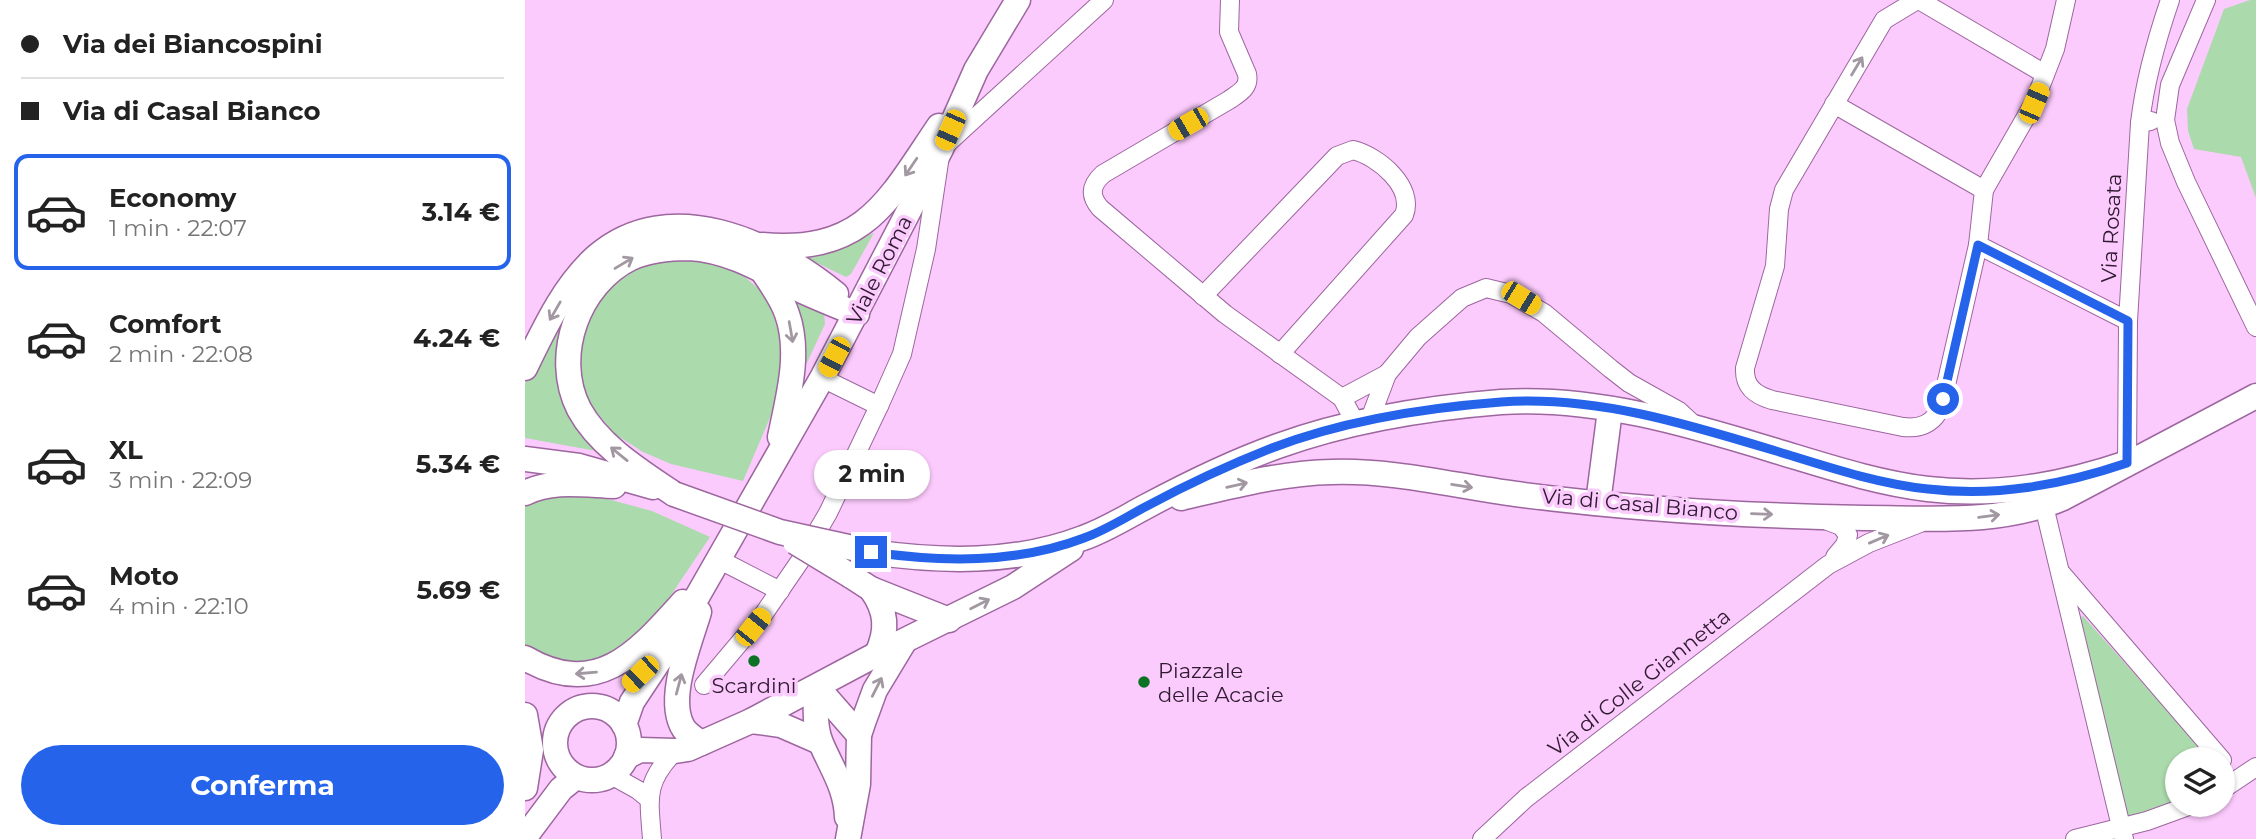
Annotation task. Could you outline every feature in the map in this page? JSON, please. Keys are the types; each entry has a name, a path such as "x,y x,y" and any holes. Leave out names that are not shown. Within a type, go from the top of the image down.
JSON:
{"main road":[{"name":"Viale Roma","path":"625,726 632,702 669,646 857,314 941,149 976,70 1018,0"},
{"path":"525,368 542,333 574,282 600,254 622,240 647,230 676,226 717,232 758,244 790,247 817,244 841,236 869,219 898,186 976,70"},
{"path":"758,244 829,288 857,314"},
{"path":"663,491 608,445 581,412 571,386 569,348 576,319 604,277 629,259 647,252 700,249 723,253 821,300 857,314"},
{"path":"763,271 787,314 793,345 789,397 775,462"},
{"name":"Via di Casal Bianco","path":"1147,506 1280,476 1345,472 1396,475 1516,494 1655,509 1811,516 1982,517 2044,506 2085,488 2127,463 2256,396"},
{"name":"Via di Casal Bianco","path":"780,532 871,552 926,558 986,558 1042,550 1094,534 1215,471 1276,446 1362,421 1415,411 1521,401 1610,410 1697,428 1849,472 1909,486 1950,491 2012,490 2049,486 2127,463"},
{"path":"1598,503 1610,410"},
{"path":"525,458 579,466 663,491 780,532 861,583 949,620"},
{"path":"525,493 557,485 663,491"},
{"path":"701,743 666,741 625,726 613,712 598,706 578,708 562,720 555,738 557,757 562,765 576,777 588,780 600,779 640,750 675,751 701,743 751,721 877,654 1013,587 1094,534"},
{"path":"525,658 546,669 571,674 601,671 621,663 643,645 715,565"},
{"path":"701,743 685,730 677,713 676,696 715,565"},
{"path":"861,583 882,609 885,627 877,654"},
{"path":"848,839 859,776 859,735 875,690 904,642"},
{"name":"Viale Roma","path":"598,706 620,693 669,646"},
{"path":"817,687 859,735"},
{"path":"817,687 816,720 820,742 843,790 848,839"},
{"path":"525,716 531,750 525,788"},
{"path":"751,721 781,726 820,742"},
{"path":"618,766 629,747 625,726"},
{"path":"525,822 540,797 557,757"},
{"path":"525,837 561,789 576,777"}],"street":[{"path":"704,685 780,591 828,513 902,354 926,249 941,149 1104,0"},
{"path":"1230,0 1229,32 1247,74 1246,87 1229,100 1103,174 1092,192 1100,208 1203,296 1342,398 1362,421 1387,374 1418,337 1470,293 1493,288 1521,298 1544,313 1590,354 1629,383 1679,411 1697,428"},
{"path":"1885,0 1884,20 1797,166 1782,197 1775,267 1745,368 1748,385 1759,396 1917,428 1928,424 1941,407 1978,245 1984,191 2029,112 2058,37 2066,0"},
{"path":"1884,20 1918,0 2045,74"},
{"name":"Via Rosata","path":"2127,463 2128,321 2140,122 2152,55 2170,0"},
{"path":"2206,0 2169,85 2165,120 2170,143 2186,182 2256,327"},
{"path":"1834,104 1984,191"},
{"path":"2140,122 2165,120"},
{"path":"1203,296 1337,156 1353,149 1372,158 1403,190 1407,200 1404,215 1280,354"},
{"path":"1978,245 2128,321"},
{"path":"1342,398 1387,374"},
{"path":"822,378 879,406"},
{"path":"2044,506 2123,834"},
{"name":"Via di Colle Giannetta","path":"1811,516 1841,526 1848,535 1845,545 1828,565"},
{"name":"Via di Colle Giannetta","path":"1482,839 1526,798 1828,565 1869,543 1934,518"},
{"path":"715,565 780,591"},
{"path":"2060,572 2211,747"},
{"path":"652,839 649,799 654,778 675,751"},
{"path":"618,766 631,785 649,799"},
{"path":"2235,782 2256,767"},
{"path":"2235,775 2239,779"},
{"path":"2075,839 2123,834 2165,816"}],"green space":[{"path":"2256,0 2256,198 2241,157 2194,149 2188,131 2187,109 2224,9"},
{"path":"874,233 851,274 846,277 807,258 843,247"},
{"path":"683,254 732,266 767,296 780,337 785,368 778,399 743,481 671,464 643,452 615,434 587,401 577,367 580,323 592,305 637,263"},
{"path":"787,294 824,312 825,324 805,367"},
{"path":"567,302 558,345 602,452 525,438 525,384"},
{"path":"551,494 589,494 652,511 710,537 642,638 582,668 550,659 525,647 525,501"},
{"path":"2083,616 2199,747 2165,747 2165,807 2130,819 2121,813 2076,622"}],"place":[{"name":"Scardini","path":"754,661"},
{"name":"Piazzale delle Acacie","path":"1144,682"}],"route":[{"path":"871,552 907,557 966,559 1054,548 1094,534 1215,471 1318,432 1415,411 1500,402 1542,401 1658,418 1709,430 1849,472 1927,489 1971,492 2049,486 2127,463 2128,321 1978,245 1943,399"}]}
